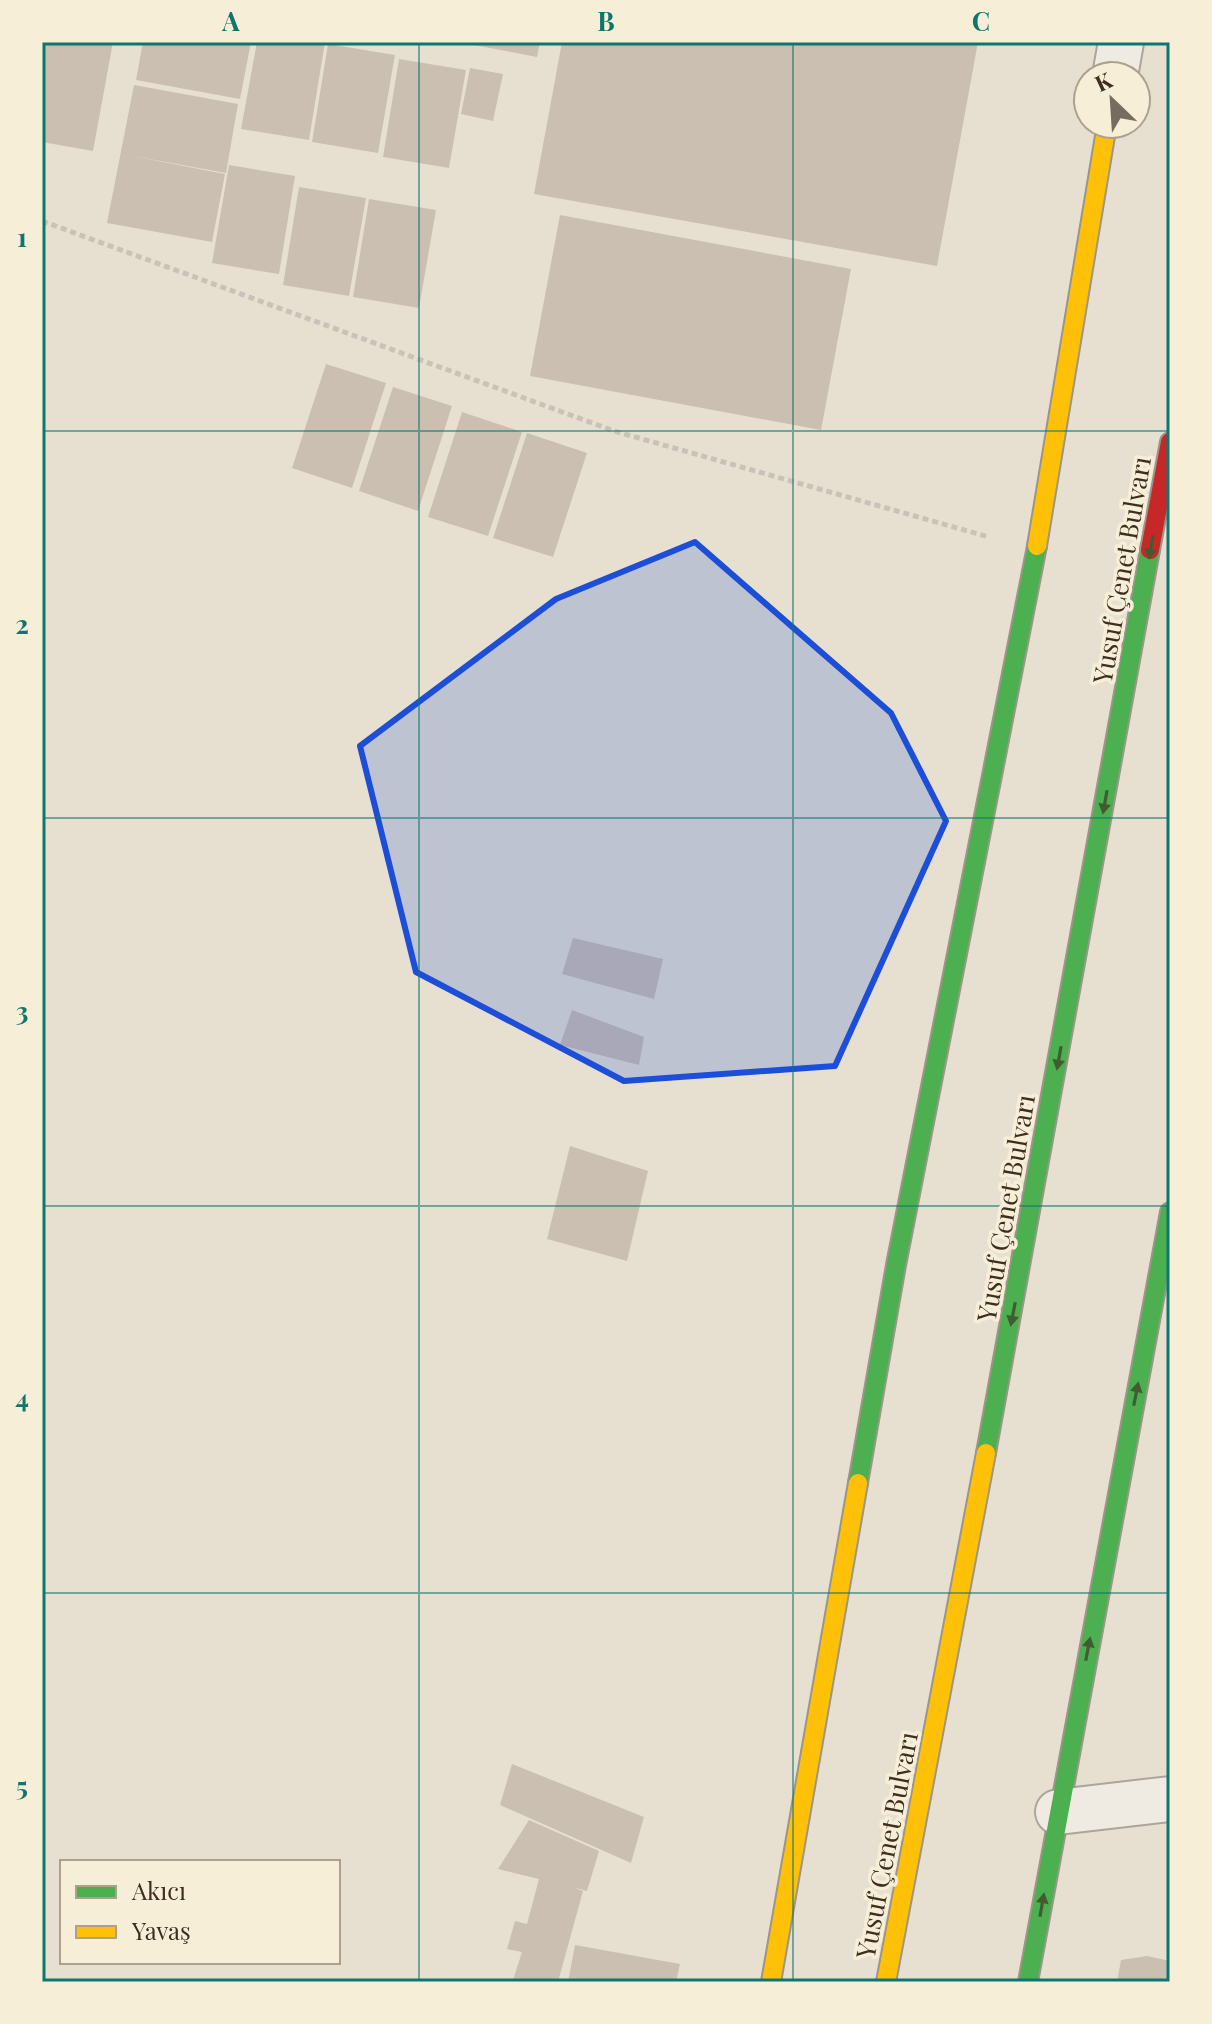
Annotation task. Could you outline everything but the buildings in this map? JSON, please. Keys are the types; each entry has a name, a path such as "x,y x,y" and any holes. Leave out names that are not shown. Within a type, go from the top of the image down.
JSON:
{"main road":[{"path":"771,1982 896,1265 1036,550 1104,140"},
{"name":"Yusuf Çenet Bulvarı","path":"886,1982 1027,1236 1170,442"},
{"path":"1028,1982 1170,1212"}],"street":[{"path":"1058,1812 1170,1799"}],"path":[{"path":"42,221 614,431 1036,550"}],"highlighted area":[{"path":"695,542 891,713 946,821 835,1066 624,1081 416,972 360,746 556,599"}],"traffic: fast":[{"path":"858,1483 896,1265 1037,546"},
{"path":"986,1453 1150,550"},
{"path":"1028,1982 1170,1212"}],"traffic: slow":[{"path":"1037,546 1104,140"},
{"path":"886,1982 986,1453"},
{"path":"771,1982 858,1483"}],"traffic: jam":[{"path":"1150,550 1170,442"}]}
